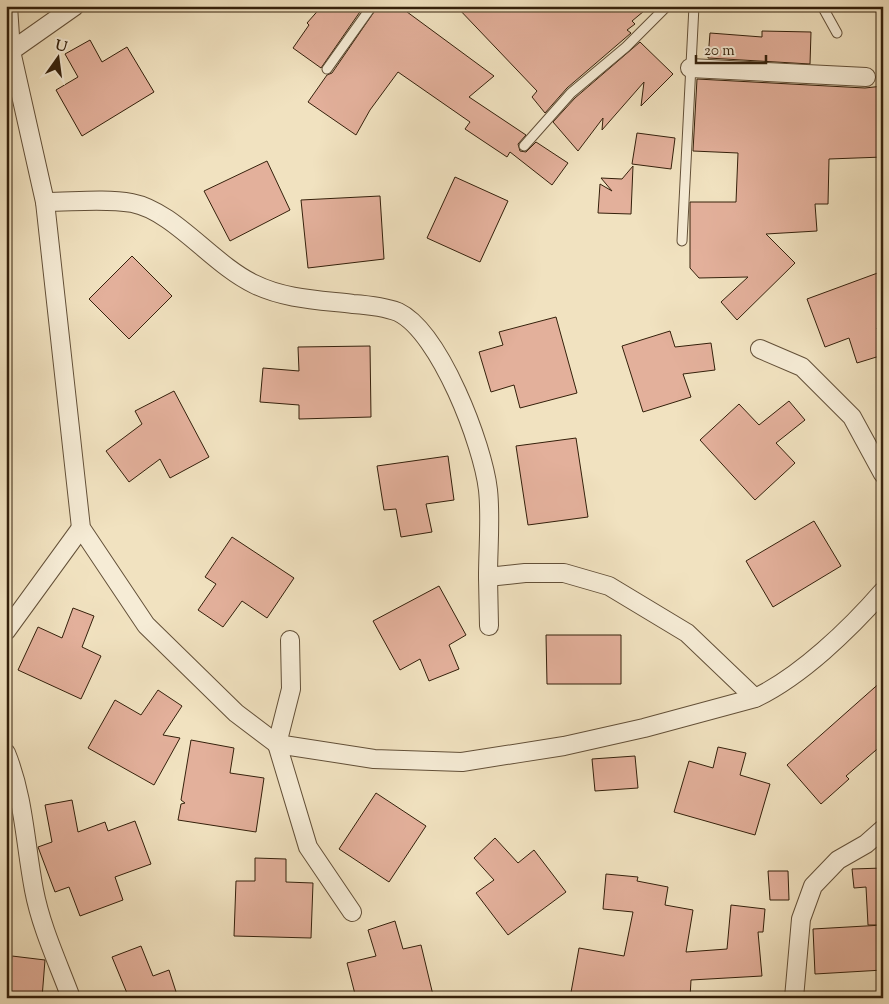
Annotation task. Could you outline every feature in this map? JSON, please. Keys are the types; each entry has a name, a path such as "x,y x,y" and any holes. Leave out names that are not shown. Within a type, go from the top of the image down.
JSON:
{"street":[{"path":"8,6 11,51 45,202 81,528 146,625 236,712 277,744 374,759 462,762 564,746 644,728 755,698 772,690 857,621 883,591"},
{"path":"11,51 75,6"},
{"path":"690,68 866,77"},
{"path":"45,202 133,203 164,216 215,260 240,278 271,292 307,299 366,305 398,312 423,331 447,370 478,445 488,490 490,626"},
{"path":"760,349 802,367 852,417 883,474"},
{"path":"6,631 81,528"},
{"path":"488,577 525,572 564,573 609,586 687,633 755,698"},
{"path":"290,640 291,689 277,744 308,846 352,912"},
{"path":"6,752 21,798 34,892 45,930 71,998"},
{"path":"794,998 801,919 813,886 838,860 874,845 883,830"}],"lane":[{"path":"327,69 372,6"},
{"path":"524,146 571,93 626,47 667,6"},
{"path":"682,241 694,6"},
{"path":"822,6 837,33"}],"building":[{"path":"322,6 364,6 321,68 293,48 309,25 307,23"},
{"path":"378,6 399,6 494,76 469,97 526,135 518,144 520,151 526,152 536,142 568,163 552,185 510,152 507,157 465,129 470,122 398,72 370,110 356,135 308,102 327,75 332,73"},
{"path":"456,6 650,6 632,21 635,24 627,30 631,33 567,88 545,113 532,97 537,91"},
{"path":"762,31 811,32 810,64 708,58 710,33 762,37"},
{"path":"90,40 102,62 127,47 154,92 82,136 56,90 78,77 65,54"},
{"path":"640,42 673,74 641,106 644,82 602,130 603,118 578,151 553,122 575,98"},
{"path":"697,79 865,88 883,86 883,157 829,159 828,204 815,204 817,231 766,234 795,263 737,320 721,302 748,277 699,278 690,268 690,202 736,202 738,153 693,151"},
{"path":"637,133 675,138 671,169 632,164"},
{"path":"267,161 290,210 230,241 204,191"},
{"path":"633,166 631,214 598,213 600,184 612,191 601,178 622,179"},
{"path":"455,177 508,201 480,262 427,238"},
{"path":"380,196 384,259 308,268 301,200"},
{"path":"132,256 172,296 129,339 89,299"},
{"path":"883,271 883,325 877,328 883,346 883,355 857,363 849,338 825,347 807,299"},
{"path":"556,317 577,393 520,408 514,385 491,392 479,352 503,345 499,332"},
{"path":"670,331 675,347 711,343 715,370 683,374 691,397 643,412 622,346"},
{"path":"370,346 371,417 299,419 299,405 260,402 263,368 299,371 298,347"},
{"path":"174,391 209,457 170,478 160,459 129,482 106,451 142,424 135,411"},
{"path":"789,401 805,420 776,443 795,463 755,500 700,440 739,404 759,425"},
{"path":"576,438 588,517 528,525 516,446"},
{"path":"448,456 454,500 426,504 432,532 401,537 396,509 384,510 377,466"},
{"path":"814,521 841,566 773,607 746,561"},
{"path":"232,537 294,578 267,618 242,601 223,627 198,610 216,584 205,577"},
{"path":"439,586 466,635 449,645 459,669 429,681 420,659 400,670 373,621"},
{"path":"73,608 94,616 82,647 101,656 81,699 18,670 38,627 62,638"},
{"path":"546,635 621,635 621,684 547,684"},
{"path":"883,680 883,744 846,776 849,779 821,804 787,765"},
{"path":"158,690 182,706 163,735 180,738 154,785 88,748 115,700 141,715"},
{"path":"191,740 234,748 230,773 264,778 256,832 178,820 181,804 185,803 181,800"},
{"path":"718,747 746,753 740,775 770,784 755,835 674,812 689,761 713,768"},
{"path":"635,756 638,788 595,791 592,759"},
{"path":"376,793 426,826 389,882 339,849"},
{"path":"72,800 78,832 105,822 108,831 135,821 151,864 115,877 123,900 80,916 69,887 55,892 38,847 52,842 45,805"},
{"path":"495,838 518,863 534,850 566,892 508,935 476,893 494,880 474,858"},
{"path":"255,858 286,859 286,882 313,883 311,938 234,936 236,881 255,881"},
{"path":"883,868 883,925 868,925 866,887 854,888 852,869"},
{"path":"768,871 788,871 789,900 770,900"},
{"path":"606,874 638,877 637,881 668,887 665,905 693,910 686,952 727,949 731,905 765,909 763,932 758,932 762,976 691,980 690,998 570,998 579,948 624,956 633,912 603,909"},
{"path":"395,921 403,949 421,945 433,995 420,998 356,998 347,963 376,956 368,930"},
{"path":"883,925 883,970 815,974 813,929"},
{"path":"141,946 153,976 169,970 178,998 129,998 112,957"},
{"path":"12,956 45,960 42,998 7,998"}]}
